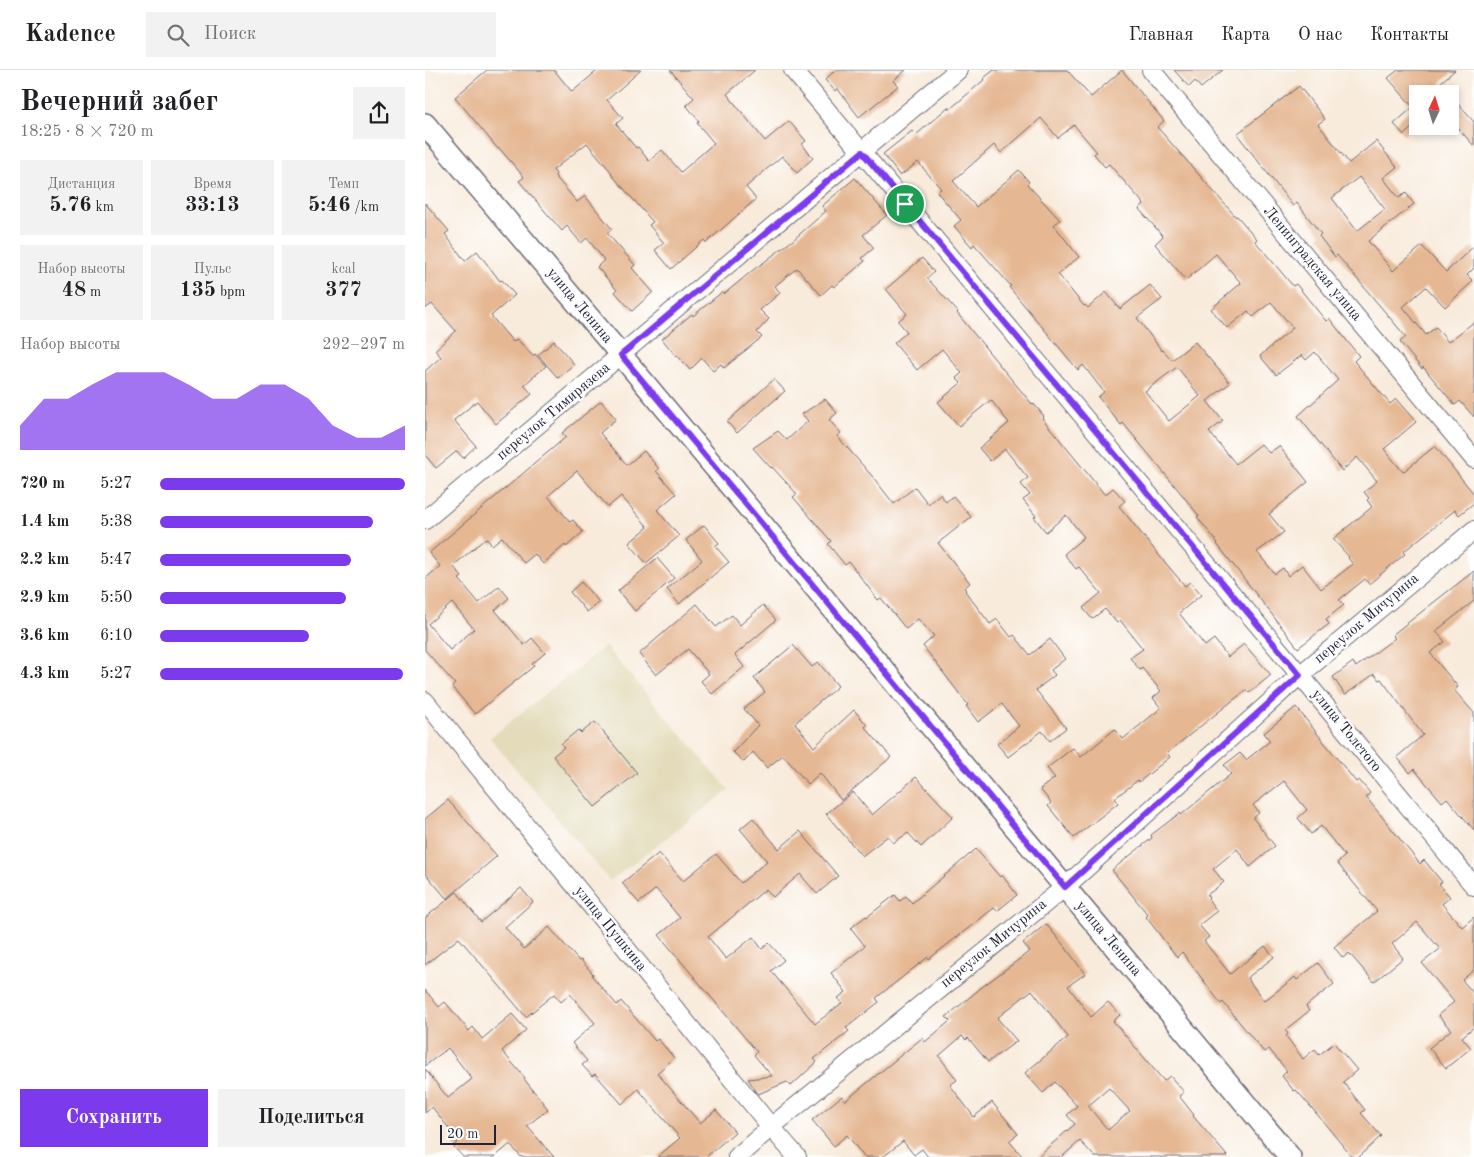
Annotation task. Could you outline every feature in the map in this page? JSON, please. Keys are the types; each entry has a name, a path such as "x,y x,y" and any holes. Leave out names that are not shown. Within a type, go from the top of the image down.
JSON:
{"street":[{"name":"улица Толстого","path":"793,70 1300,675 1474,886"},
{"name":"переулок Тимирязева","path":"425,520 957,70"},
{"name":"Ленинградская улица","path":"1151,70 1474,459"},
{"name":"улица Ленина","path":"425,124 621,355 1289,1157"},
{"name":"переулок Мичурина","path":"737,1157 771,1127 1065,887 1300,675 1474,530"},
{"name":"улица Пушкина","path":"425,701 797,1157"}],"shaded area":[{"path":"605,646 729,790 610,881 490,738"}],"building":[{"path":"487,70 554,70 572,92 598,70 641,70 607,100 623,118 616,124 649,161 662,150 681,172 714,143 697,123 699,121 686,105 694,98 670,70 755,70 727,94 765,141 789,121 806,141 802,144 813,158 797,173 782,156 746,187 756,199 706,243 704,240 671,269 655,250 664,243 649,225 653,222 587,143 553,170 556,174 555,176 577,202 585,196 612,229 607,233 635,265 632,268 653,292 632,311 597,267 604,260 587,238 581,243 567,226 562,231 519,181 524,177 455,97"},
{"path":"835,70 906,70 893,81 898,86 859,117 837,88 835,91 825,80"},
{"path":"994,70 1067,70 1091,97 1122,70 1164,121 1157,127 1257,239 1255,241 1293,286 1296,284 1326,321 1329,318 1359,356 1354,361 1390,404 1396,399 1416,422 1384,449 1403,472 1435,446 1474,494 1474,503 1459,515 1455,510 1403,552 1405,554 1369,584 1365,579 1339,600 1344,605 1326,619 1329,624 1298,648 1217,544 1184,497 1123,423 1121,425 1098,397 1104,392 1083,365 1078,370 1009,287 1011,286 974,244 972,247 954,226 961,220 937,192 941,189 918,162 900,176 883,154 912,131 916,135 948,107 949,110","holes":["1041,118 1058,138 1074,125 1097,152 1094,154 1105,167 1109,164 1144,204 1139,209 1163,236 1155,244 1186,280 1216,254 1241,283 1211,309 1227,328 1248,311 1253,317 1271,302 1293,328 1260,356 1276,375 1302,355 1306,360 1315,352 1338,380 1298,416 1342,471 1357,457 1377,481 1364,492 1369,498 1367,500 1372,507 1333,539 1353,564 1321,589 1302,565 1288,576 1283,568 1275,574 1257,552 1284,532 1269,514 1308,482 1279,446 1269,453 1261,444 1236,464 1209,432 1223,421 1207,401 1230,383 1195,342 1172,360 1162,351 1137,318 1162,299 1150,285 1120,309 1106,292 1088,308 1084,306 1058,274 1079,257 1054,225 1060,220 1027,184 1029,182 1019,170 976,207 953,181 994,145 1001,153","1177,367 1200,396 1169,421 1145,391"]},
{"path":"1174,70 1223,70 1201,88 1195,81 1189,87"},
{"path":"1398,70 1455,70 1440,83 1442,85 1409,85 1409,102 1388,78"},
{"path":"1299,86 1325,119 1318,124 1349,163 1376,141 1397,167 1383,178 1399,198 1406,193 1414,204 1368,241 1393,271 1422,246 1446,272 1474,246 1474,268 1467,275 1473,281 1445,307 1426,287 1403,307 1426,335 1436,327 1448,342 1474,322 1474,417 1460,401 1455,405 1423,367 1422,369 1400,342 1406,337 1337,255 1335,257 1319,236 1321,234 1297,203 1293,206 1237,134","holes":["1359,177 1385,209 1357,231 1332,198"]},
{"path":"1459,105 1474,122 1474,146 1459,129"},
{"path":"1409,111 1409,130 1404,135 1394,124"},
{"path":"855,178 887,215 863,235 874,248 862,258 865,261 834,287 832,285 821,295 797,268 775,286 780,293 760,310 769,319 757,332 762,337 724,368 721,364 713,371 702,358 690,370 662,339 692,314 693,316 722,292 724,294 793,240 826,211 822,206"},
{"path":"425,203 449,231 445,234 465,261 477,251 500,281 502,280 515,295 491,316 513,342 517,339 533,356 535,354 546,366 524,385 532,394 496,424 477,401 454,420 476,446 463,458 457,451 436,468 425,455 425,371 441,357 435,350 456,331 432,304 425,309"},
{"path":"922,258 934,272 927,278 958,312 1002,368 1044,416 1042,418 1105,495 1113,488 1125,501 1119,506 1158,554 1185,586 1190,582 1201,595 1179,613 1205,646 1214,639 1228,657 1244,644 1271,675 1249,693 1246,690 1167,753 1170,757 1139,782 1138,780 1115,798 1118,803 1074,838 1048,806 1051,803 1040,789 1055,778 1047,768 1073,748 1081,757 1115,729 1123,739 1161,708 1153,698 1161,691 1142,668 1140,670 1130,658 1143,649 1120,620 1117,623 1105,609 1092,619 1083,608 1101,593 1079,567 1076,569 1064,554 1084,537 1066,515 1046,532 1023,500 1030,495 1021,484 1028,478 1005,449 990,461 979,448 1009,423 991,400 959,426 938,402 961,383 956,378 962,373 942,349 917,370 894,343 907,332 898,321 907,314 886,289"},
{"path":"554,341 574,364 558,378 538,355"},
{"path":"774,379 785,391 737,433 727,422"},
{"path":"825,399 837,413 829,420 841,433 837,436 894,504 915,487 928,504 940,494 946,502 953,496 971,517 938,543 970,583 964,588 965,591 990,624 997,619 1011,637 1014,635 1030,655 1050,639 1065,659 1051,670 1055,675 1036,690 1066,728 1050,741 1042,731 1008,757 997,744 1019,726 1002,704 978,722 966,706 968,705 923,646 934,636 918,619 906,629 881,598 878,600 849,562 845,565 828,544 831,541 793,497 797,494 753,448 778,431 787,440 808,421 802,414"},
{"path":"601,401 616,419 600,433 627,465 644,451 659,469 656,471 676,494 657,510 679,536 646,563 629,543 648,527 621,496 608,507 577,471 548,496 570,522 573,520 583,532 566,547 565,545 543,564 535,554 524,563 502,537 492,545 486,538 453,566 462,577 459,579 479,603 499,586 509,598 495,610 524,645 532,638 545,653 532,664 534,666 475,714 452,687 455,684 425,650 425,579 440,566 429,553 566,437 562,433","holes":["452,603 474,629 450,650 428,624"]},
{"path":"704,525 719,543 715,546 729,562 679,604 667,589 702,560 686,540"},
{"path":"657,558 674,578 635,611 618,591"},
{"path":"1474,571 1474,601 1436,631 1445,642 1430,653 1458,687 1454,690 1474,713 1474,830 1447,798 1442,802 1414,769 1410,773 1397,757 1423,735 1381,679 1379,680 1374,674 1345,695 1333,677 1353,662 1356,667 1395,638 1392,635"},
{"path":"581,582 599,602 587,612 570,592"},
{"path":"697,604 716,627 732,615 740,625 763,605 776,620 735,655 744,667 712,694 701,681 709,674 688,649 656,675 639,654"},
{"path":"793,645 812,667 818,662 838,686 795,723 814,747 854,710 867,725 865,727 891,757 841,800 820,773 808,784 783,755 767,768 753,752 744,762 733,752 758,725 744,709 765,692 754,678"},
{"path":"1296,707 1356,782 1359,780 1370,793 1366,797 1420,864 1424,860 1442,882 1439,884 1450,897 1442,904 1462,927 1474,917 1474,970 1462,980 1474,994 1474,1027 1462,1037 1471,1048 1446,1068 1429,1048 1451,1030 1438,1015 1454,1002 1422,963 1440,949 1417,922 1392,944 1403,958 1374,982 1349,953 1343,958 1334,947 1377,911 1337,863 1345,856 1321,826 1311,834 1298,818 1307,810 1284,781 1253,805 1259,813 1253,818 1275,846 1250,867 1237,849 1213,869 1224,882 1207,895 1217,911 1199,925 1209,937 1204,941 1230,974 1265,946 1274,957 1247,978 1264,1001 1295,977 1297,980 1318,963 1334,984 1306,1006 1309,1011 1285,1030 1288,1034 1286,1036 1303,1059 1315,1049 1319,1055 1334,1043 1357,1070 1343,1082 1365,1110 1361,1113 1381,1136 1359,1157 1352,1157 1311,1107 1296,1090 1294,1091 1282,1076 1287,1071 1269,1049 1264,1052 1223,1002 1221,1004 1182,952 1177,957 1146,917 1148,915 1112,870 1152,838 1151,835 1180,813 1181,815 1231,774 1224,765 1240,753 1246,760 1270,741 1264,733"},
{"path":"595,722 637,773 595,807 553,756 564,747 561,744 578,730 581,733"},
{"path":"916,777 953,817 921,847 908,833 893,843 888,836 862,856 826,814 853,792 872,815"},
{"path":"448,800 497,856 447,899 425,873 425,819"},
{"path":"753,818 779,849 800,831 838,876 817,894 800,874 773,897 766,889 708,937 726,959 753,937 762,949 769,943 784,960 771,971 815,1024 842,1003 838,998 846,992 831,973 865,946 851,928 895,895 900,901 906,896 912,903 976,849 1000,877 1002,875 1017,895 997,911 994,908 876,998 879,1002 846,1028 849,1031 814,1059 817,1062 791,1086 787,1082 758,1094 748,1079 772,1076 754,1055 757,1052 659,935 680,918 656,889 639,903 622,883 659,853 683,881 716,854 741,883 767,861 740,829"},
{"path":"521,888 533,902 505,927 524,949 549,927 579,961 581,960 617,1005 621,1001 655,1041 658,1039 674,1058 657,1073 700,1123 716,1110 735,1132 706,1157 657,1157 680,1138 638,1089 622,1104 595,1074 592,1076 582,1065 587,1061 572,1043 595,1023 570,994 561,1002 554,994 526,1017 459,938 425,965 425,918 457,892 481,922"},
{"path":"1046,924 1085,974 1068,986 1091,1017 1108,1002 1120,1015 1113,1021 1164,1081 1170,1076 1184,1092 1179,1096 1193,1116 1228,1157 1095,1157 1080,1141 1062,1157 1037,1157 1075,1124 1067,1115 1077,1106 1055,1082 1043,1093 1025,1073 1068,1037 1032,990 997,1018 1017,1041 988,1062 968,1038 966,1040 962,1036 939,1056 957,1080 950,1085 974,1117 992,1102 1018,1134 1009,1141 1023,1157 928,1157 922,1149 914,1155 903,1141 883,1157 864,1157 847,1135 834,1146 812,1120 842,1096 845,1101 922,1038 925,1042 950,1021 946,1017 1030,951 1023,943","holes":["1109,1088 1130,1111 1108,1130 1088,1106"]},
{"path":"425,990 439,1007 445,1002 469,1031 473,1027 482,1039 512,1014 526,1030 502,1051 548,1109 527,1126 554,1157 521,1157 510,1144 495,1157 463,1157 453,1146 459,1141 432,1107 425,1113 425,1069 448,1098 472,1079 448,1048 425,1066"}],"route":[{"path":"862,152 905,204 1300,675 1065,887 621,355 862,152"}]}
